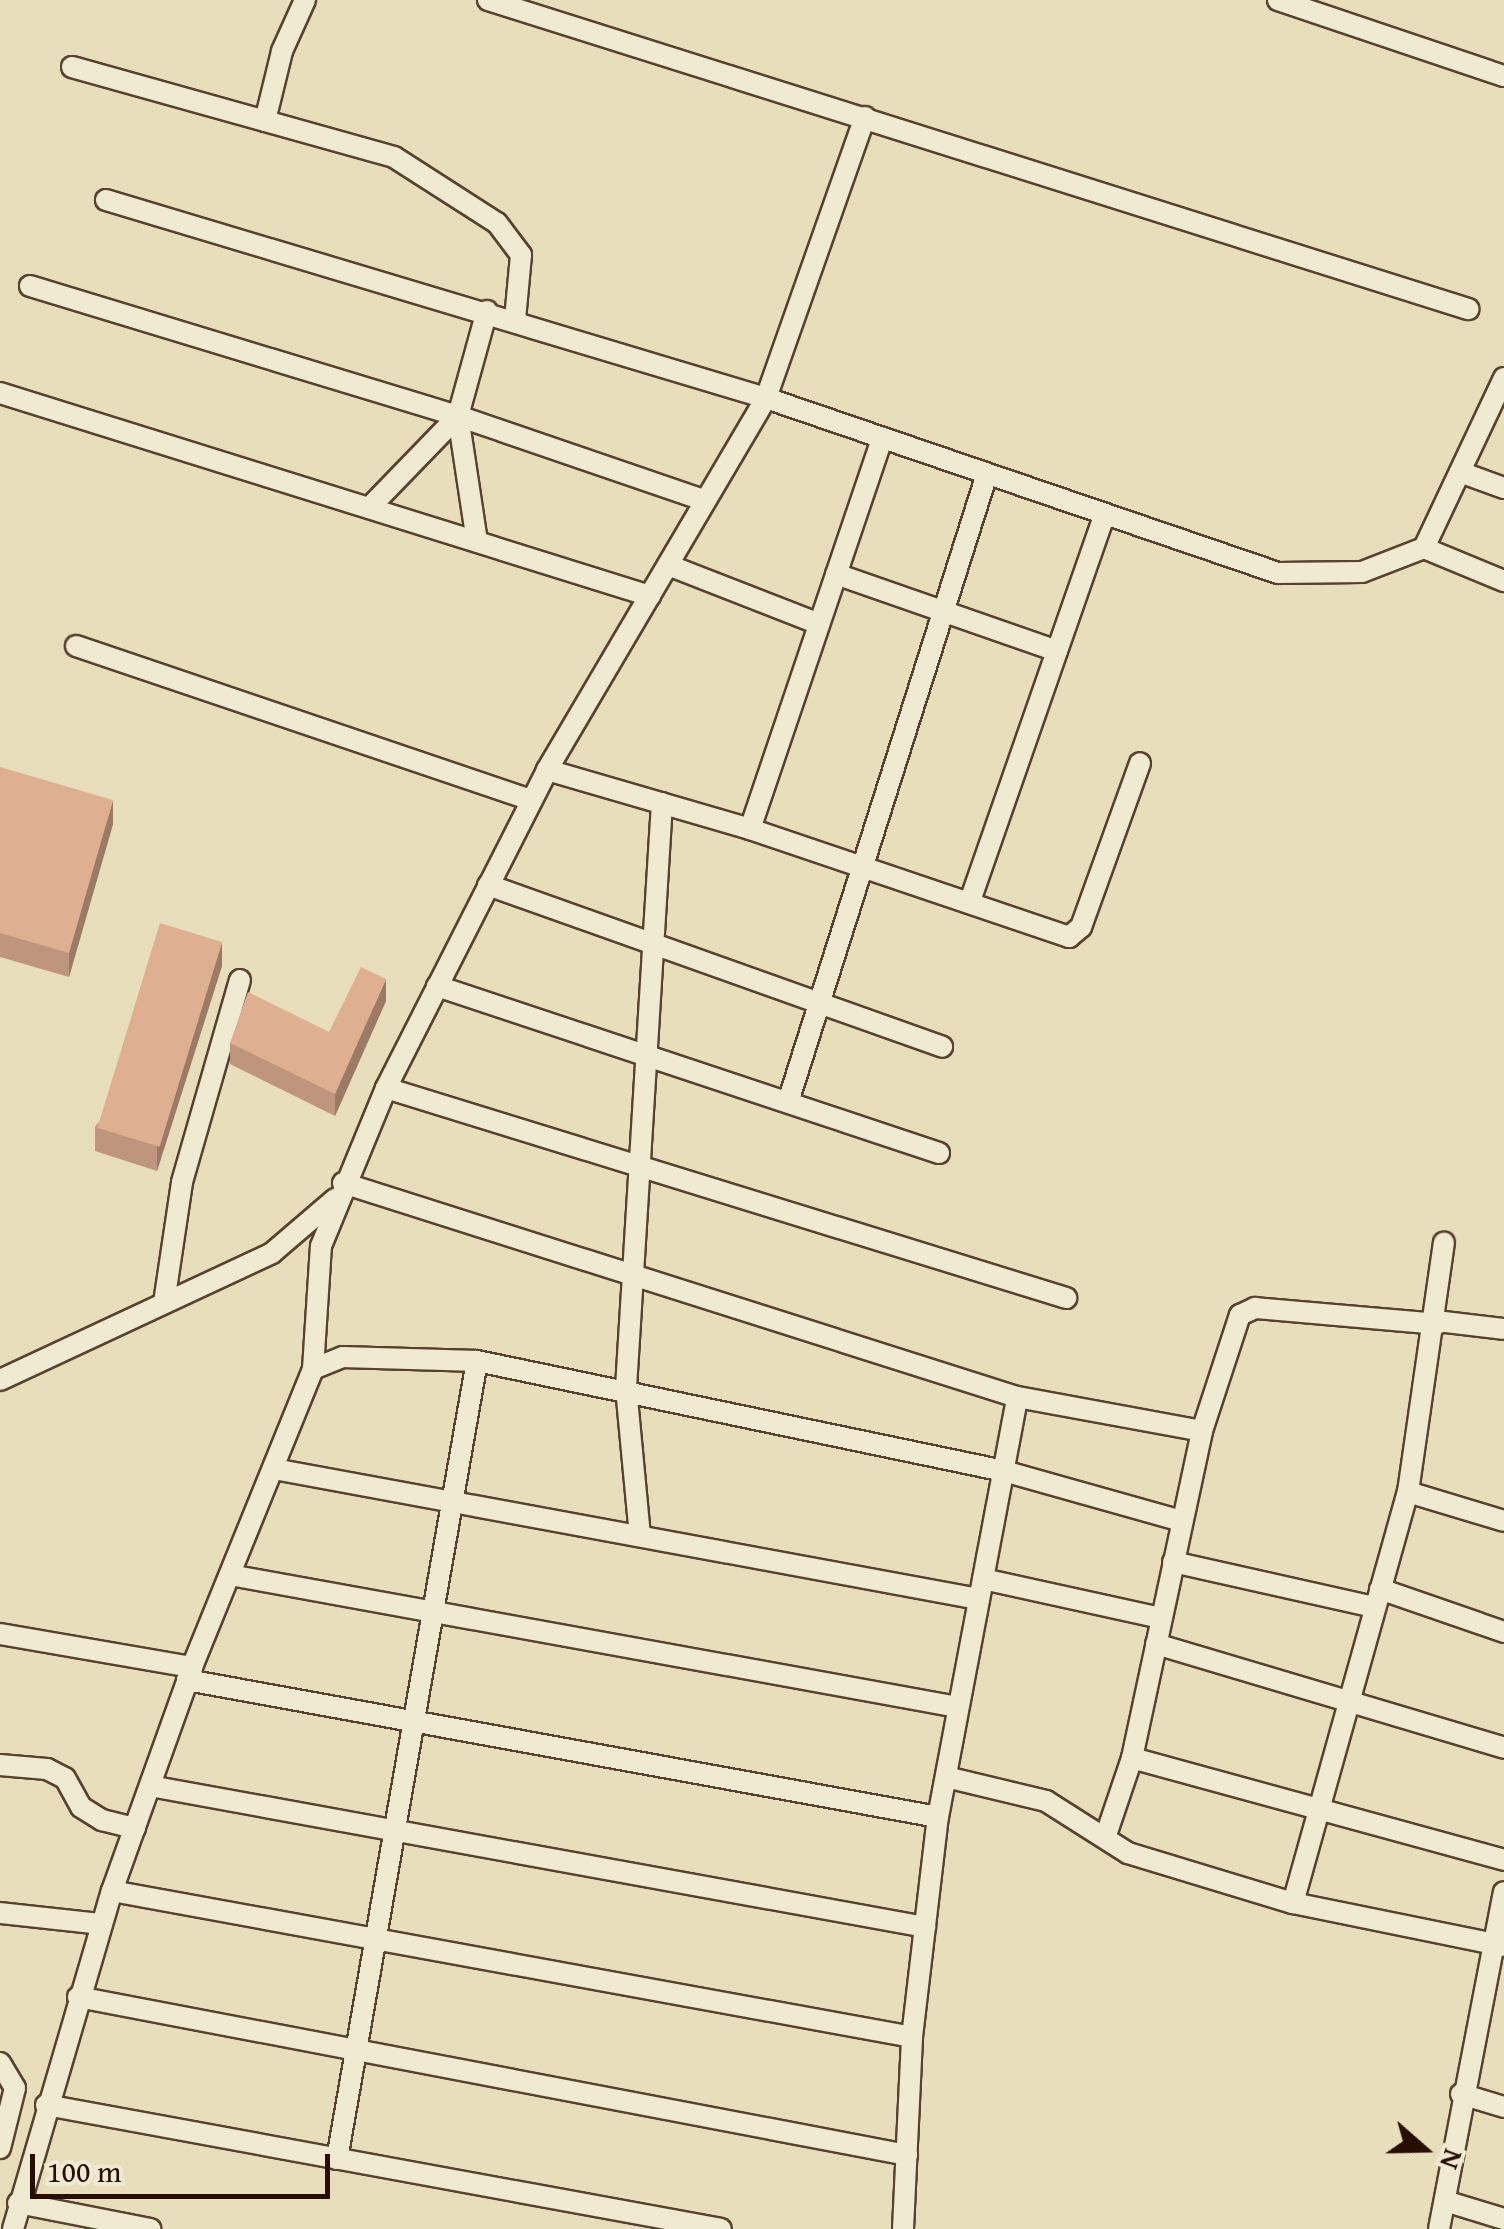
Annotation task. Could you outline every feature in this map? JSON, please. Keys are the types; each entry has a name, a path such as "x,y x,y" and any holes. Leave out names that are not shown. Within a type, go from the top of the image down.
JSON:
{"street":[{"path":"265,121 282,51 305,0"},
{"path":"488,0 1468,309"},
{"path":"1278,0 1504,76"},
{"path":"72,67 394,157 497,222 521,255 524,274 515,320"},
{"path":"13,2229 46,2105 112,1891 190,1673 313,1369 320,1246 339,1190 386,1088 547,770 766,398 865,117"},
{"path":"106,200 487,311 766,398 1278,573 1362,572 1424,548 1504,378"},
{"path":"30,286 458,416 704,500"},
{"path":"477,542 458,416 487,311"},
{"path":"0,393 650,596"},
{"path":"369,508 458,416"},
{"path":"750,828 882,438"},
{"path":"1460,472 1504,488"},
{"path":"788,1102 987,474"},
{"path":"970,901 1105,514"},
{"path":"1424,548 1504,582"},
{"path":"668,565 819,624"},
{"path":"836,574 1057,651"},
{"path":"76,646 531,800"},
{"path":"547,770 750,828 970,901 1059,937 1081,928 1140,763"},
{"path":"640,1536 626,1388 662,803"},
{"path":"488,885 942,1047"},
{"path":"164,1303 182,1182 240,980"},
{"path":"437,986 939,1152"},
{"path":"386,1088 638,1170 1066,1298"},
{"path":"0,1380 272,1253 339,1190"},
{"path":"339,1190 1018,1397 1202,1431"},
{"path":"1292,1904 1408,1492 1437,1323 1444,1243"},
{"path":"1106,1835 1132,1758 1202,1431 1230,1332 1255,1308 1504,1329"},
{"path":"313,1369 343,1357 477,1362 626,1388 1004,1470 1182,1522"},
{"path":"337,2158 352,2048 416,1722 477,1362"},
{"path":"903,2229 912,2037 938,1817 1018,1397"},
{"path":"274,1469 640,1536 1161,1618"},
{"path":"1408,1492 1504,1521"},
{"path":"1173,1562 1378,1598 1504,1632"},
{"path":"230,1575 958,1707"},
{"path":"0,1634 416,1722 938,1817"},
{"path":"1156,1644 1504,1748"},
{"path":"1132,1758 1504,1860"},
{"path":"0,1765 47,1769 65,1778 92,1814 135,1828"},
{"path":"946,1777 1046,1802 1106,1835 1128,1854 1292,1904 1499,1947"},
{"path":"150,1786 395,1834 925,1927"},
{"path":"112,1891 912,2037"},
{"path":"1439,2229 1461,2094 1499,1947 1504,1892"},
{"path":"0,1913 102,1924"},
{"path":"78,1997 907,2154"},
{"path":"0,2063 10,2070 15,2088 0,2148"},
{"path":"1461,2094 1504,2107"},
{"path":"46,2105 721,2229"},
{"path":"1445,2201 1504,2220"},
{"path":"18,2203 150,2229"}],"building":[{"path":"0,767 113,800 69,953 0,933"},
{"path":"160,923 222,942 160,1147 97,1128"},
{"path":"361,967 386,979 335,1094 230,1043 248,992 329,1032"}]}
